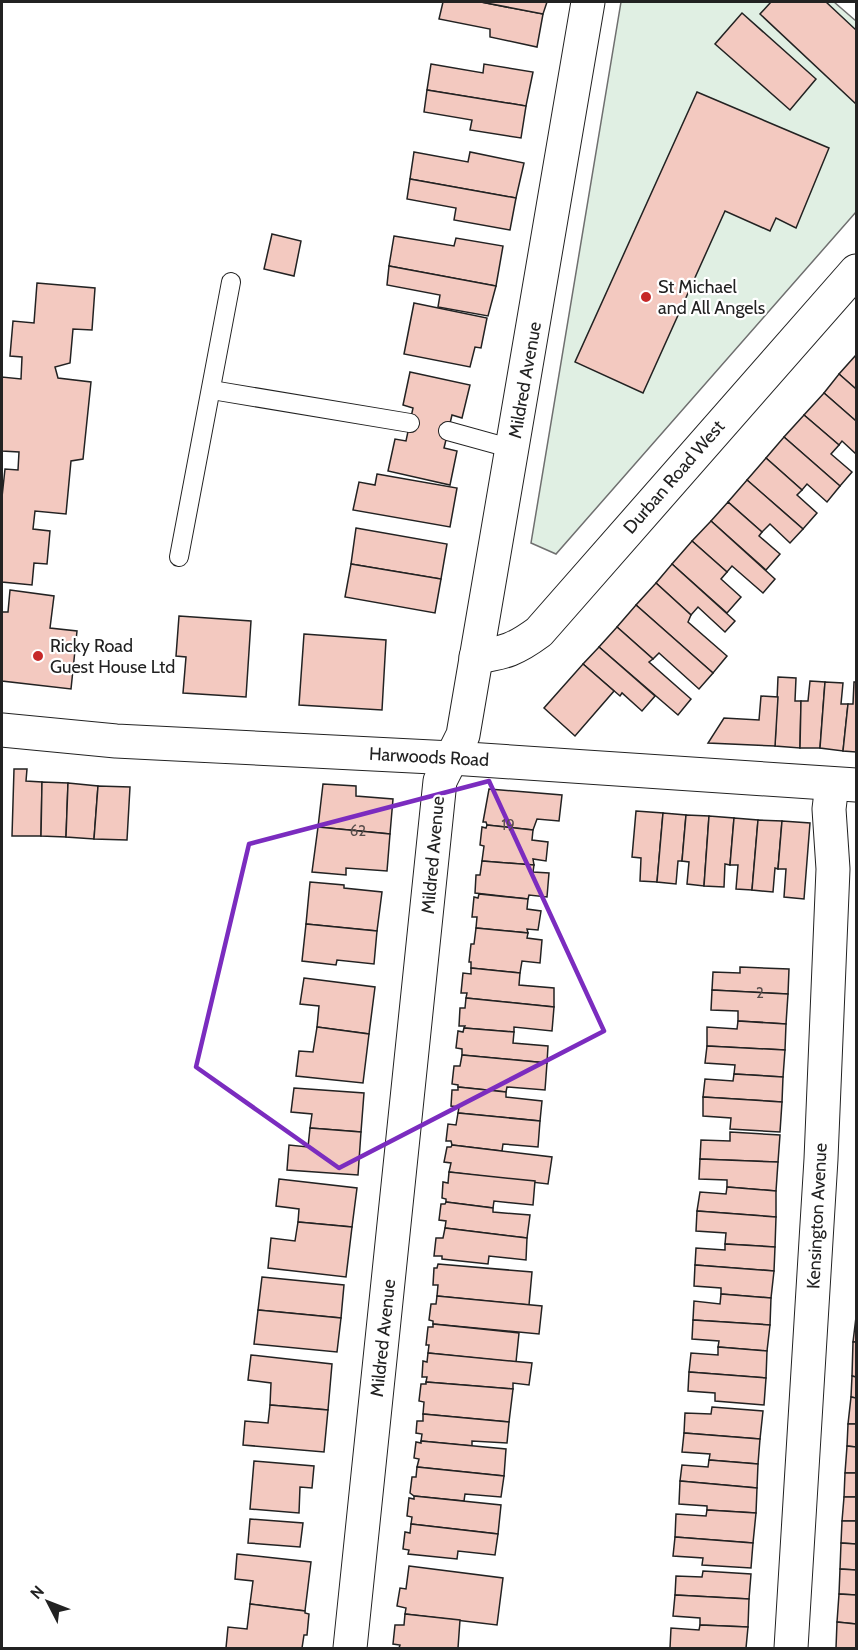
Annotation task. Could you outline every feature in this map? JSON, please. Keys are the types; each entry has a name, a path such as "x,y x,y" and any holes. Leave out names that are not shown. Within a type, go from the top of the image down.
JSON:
{"street":[{"name":"Mildred Avenue","path":"350,1648 440,781 463,735 588,2"},
{"name":"Durban Road West","path":"476,657 499,654 518,647 539,633 856,271"},
{"name":"Harwoods Road","path":"2,730 116,741 452,758 844,785"},
{"name":"Kensington Avenue","path":"791,1648 821,1159 833,869 829,809 844,785"}],"lane":[{"path":"179,557 231,282"},
{"path":"212,390 410,423"},
{"path":"448,431 513,449"}],"highlighted area":[{"path":"489,781 604,1031 339,1168 196,1067 249,844"}],"green space":[{"path":"621,2 834,2 856,21 856,212 556,554 531,543"}],"building":[{"path":"443,2 481,2 543,14 537,47 490,37 490,29 439,19"},
{"path":"481,2 547,2 543,14"},
{"path":"771,2 826,2 856,30 856,104 760,14"},
{"path":"742,13 816,79 790,110 715,44"},
{"path":"431,64 483,73 484,64 533,72 526,106 427,90"},
{"path":"427,90 526,106 521,138 470,130 472,120 424,112"},
{"name":"St Michael and All Angels","path":"697,92 829,148 796,228 776,218 770,231 725,211 643,393 575,362"},
{"path":"414,152 468,162 470,152 524,163 516,198 410,179"},
{"path":"410,179 516,198 510,230 454,220 456,208 407,199"},
{"path":"272,234 301,241 294,276 264,269"},
{"path":"394,236 454,246 456,238 503,246 496,286 389,266"},
{"path":"389,266 496,286 488,316 438,307 440,295 387,285"},
{"path":"37,283 95,288 92,330 73,329 70,363 55,367 58,378 91,382 83,459 71,461 66,514 35,511 33,529 50,531 47,564 34,563 32,585 2,582 2,497 5,469 18,470 19,452 2,451 2,377 21,379 22,357 10,356 13,321 34,323"},
{"path":"414,303 487,318 481,348 475,347 470,367 404,354"},
{"path":"856,355 856,389 839,374"},
{"path":"410,372 470,385 462,418 452,415 444,448 457,451 450,485 388,471 395,439 406,441 413,408 403,405"},
{"path":"839,374 856,389 856,421 824,393"},
{"path":"824,393 856,421 856,454 842,441 839,445 804,415"},
{"path":"804,415 839,445 831,454 852,472 840,486 784,437"},
{"path":"784,437 840,486 827,502 807,484 802,490 766,458"},
{"path":"766,458 802,490 797,495 817,513 803,529 747,480"},
{"path":"377,474 457,488 450,527 353,510 359,482 375,485"},
{"path":"747,480 803,529 790,543 770,524 762,532 728,502"},
{"path":"728,502 762,532 759,536 780,554 766,570 711,521"},
{"path":"711,521 775,579 763,593 732,566 727,572 692,541"},
{"path":"356,528 447,544 441,579 351,564"},
{"path":"692,541 727,572 721,579 741,597 727,613 672,564"},
{"path":"351,564 441,579 435,613 345,597"},
{"path":"672,564 735,621 725,632 698,607 691,615 656,583"},
{"path":"656,583 691,615 688,622 727,656 713,673 636,605"},
{"name":"Ricky Road Guest House Ltd","path":"10,590 54,596 50,628 77,631 71,689 2,681 2,612 8,612"},
{"path":"636,605 713,673 699,689 659,653 653,659 617,627"},
{"path":"179,616 251,621 246,697 183,693 186,657 176,656"},
{"path":"617,627 653,659 649,662 691,699 678,715 599,647"},
{"path":"304,634 386,640 382,710 299,705"},
{"path":"599,647 655,696 642,711 622,693 620,696 583,664"},
{"path":"583,664 614,691 575,736 544,708"},
{"path":"778,677 796,678 795,701 801,701 800,748 775,746"},
{"path":"810,681 825,682 820,748 800,748 801,701 808,701"},
{"path":"825,682 843,683 841,704 848,704 843,751 820,748"},
{"path":"854,682 856,682 856,752 843,751 848,704 853,704"},
{"path":"761,696 778,697 775,746 708,743 724,718 759,720"},
{"path":"14,769 27,769 26,781 42,782 41,836 12,836"},
{"path":"42,782 68,783 66,837 41,836"},
{"path":"68,783 98,786 94,839 66,837"},
{"path":"323,784 356,786 356,796 393,799 390,834 318,827"},
{"path":"98,786 130,787 127,840 94,839"},
{"path":"489,789 562,795 559,821 537,819 533,830 487,825 483,822"},
{"path":"636,811 663,813 657,882 640,881 641,858 632,857"},
{"path":"663,813 686,815 682,861 678,861 676,884 657,882"},
{"path":"686,815 709,816 704,886 687,884 689,862 682,861"},
{"path":"709,816 734,818 730,865 725,864 724,887 704,886"},
{"path":"734,818 758,820 752,890 736,889 738,865 730,865"},
{"path":"758,820 782,821 778,869 775,868 773,892 752,890"},
{"path":"782,821 810,823 804,899 784,897 786,869 778,869"},
{"path":"487,825 533,830 532,840 548,842 546,861 533,859 534,865 482,861 484,846 480,845 482,827 486,828"},
{"path":"318,827 390,834 387,871 346,868 346,875 312,872"},
{"path":"482,861 534,865 533,872 549,873 547,897 529,895 528,899 475,893 476,875 480,875"},
{"path":"310,882 382,892 377,931 306,924"},
{"path":"479,894 528,899 527,909 541,911 538,930 527,929 528,933 476,928 477,917 472,917 474,897 478,898"},
{"path":"306,924 377,931 374,964 337,960 336,965 302,961"},
{"path":"476,928 528,933 527,938 542,940 540,963 522,961 520,973 471,968 471,962 469,962 471,944 474,944"},
{"path":"740,967 789,969 788,994 712,990 713,972 740,973"},
{"path":"471,968 520,973 519,985 554,988 554,1007 466,998 467,993 461,993 463,973 471,974"},
{"path":"304,978 375,987 369,1034 317,1027 319,1006 300,1004"},
{"path":"712,990 788,994 786,1024 738,1021 738,1011 711,1010"},
{"path":"466,998 554,1007 552,1031 514,1027 514,1032 464,1028 465,1026 459,1026 460,1008 465,1008"},
{"path":"738,1021 786,1024 785,1050 707,1046 707,1027 737,1029"},
{"path":"317,1027 369,1034 363,1083 296,1076 299,1051 313,1052"},
{"path":"464,1028 514,1032 513,1043 548,1046 547,1063 462,1055 462,1049 456,1048 458,1031 463,1032"},
{"path":"707,1046 785,1050 783,1077 734,1074 735,1065 705,1063"},
{"path":"462,1055 547,1063 545,1090 507,1087 506,1092 458,1087 452,1084 454,1066 460,1066"},
{"path":"734,1074 783,1077 782,1102 703,1097 705,1079 733,1081"},
{"path":"458,1087 506,1092 506,1097 542,1101 540,1121 458,1113 459,1107 451,1106 452,1090 458,1090"},
{"path":"294,1088 364,1093 361,1132 310,1128 312,1114 291,1112"},
{"path":"703,1097 782,1102 780,1132 730,1129 731,1118 703,1116"},
{"path":"458,1113 540,1121 538,1147 503,1144 502,1151 452,1145 451,1141 446,1141 448,1124 456,1125"},
{"path":"310,1128 361,1132 358,1175 287,1170 289,1145 308,1147"},
{"path":"730,1132 780,1135 778,1162 700,1159 701,1140 730,1141"},
{"path":"452,1145 552,1157 548,1184 449,1172 451,1163 444,1162 447,1147"},
{"path":"700,1159 778,1162 776,1191 727,1187 727,1180 699,1179"},
{"path":"449,1172 535,1181 533,1205 494,1201 493,1208 446,1202 446,1199 442,1198 443,1182 448,1183"},
{"path":"279,1179 357,1188 352,1227 298,1222 299,1209 276,1206"},
{"path":"727,1187 776,1191 776,1217 697,1211 700,1192 726,1194"},
{"path":"446,1202 493,1208 493,1212 530,1215 527,1238 445,1228 446,1221 439,1220 441,1204"},
{"path":"697,1211 776,1217 775,1247 725,1244 726,1233 696,1231"},
{"path":"298,1222 352,1227 346,1277 268,1268 271,1238 295,1241"},
{"path":"445,1228 527,1238 526,1260 489,1256 488,1264 434,1256 436,1238 443,1238"},
{"path":"725,1244 775,1247 774,1271 695,1265 696,1248 725,1250"},
{"path":"438,1264 532,1272 529,1305 437,1296 438,1285 433,1285 434,1268 437,1268"},
{"path":"695,1265 774,1271 771,1298 721,1294 721,1288 694,1286"},
{"path":"262,1277 344,1285 341,1318 258,1310"},
{"path":"721,1294 771,1298 770,1325 693,1320 694,1301 720,1304"},
{"path":"437,1296 542,1306 539,1334 433,1324 433,1321 429,1320 431,1304 436,1304"},
{"path":"258,1310 341,1318 337,1352 254,1344"},
{"path":"856,1317 856,1342 853,1342"},
{"path":"693,1320 770,1325 767,1351 718,1347 719,1341 692,1339"},
{"path":"433,1324 519,1333 516,1362 428,1353 429,1345 426,1345 428,1327 433,1327"},
{"path":"853,1342 856,1342 856,1377 852,1376"},
{"path":"718,1347 767,1351 766,1378 689,1372 691,1353 718,1355"},
{"path":"428,1353 532,1363 529,1385 513,1383 513,1389 426,1382 427,1377 422,1377 423,1361 427,1362"},
{"path":"251,1355 332,1364 328,1410 270,1405 271,1383 248,1380"},
{"path":"689,1372 766,1378 764,1405 715,1401 715,1393 688,1391"},
{"path":"852,1376 856,1377 856,1398 851,1397"},
{"path":"426,1382 513,1389 509,1422 423,1414 424,1402 419,1401 421,1384 426,1384"},
{"path":"851,1397 856,1398 856,1424 848,1424"},
{"path":"270,1405 328,1410 324,1452 243,1445 245,1421 268,1423"},
{"path":"712,1407 763,1411 760,1439 684,1433 685,1413 711,1414"},
{"path":"423,1414 509,1422 507,1443 472,1441 472,1446 421,1441 422,1434 416,1433 417,1421 423,1421"},
{"path":"848,1424 856,1424 856,1447 847,1446"},
{"path":"684,1433 760,1439 758,1464 709,1460 710,1454 682,1452"},
{"path":"421,1441 506,1449 504,1476 417,1467 419,1459 414,1458 416,1442 421,1443"},
{"path":"847,1446 856,1447 856,1473 845,1473"},
{"path":"709,1460 758,1464 757,1488 680,1481 682,1465 708,1467"},
{"path":"254,1461 314,1466 312,1488 300,1487 299,1513 250,1509"},
{"path":"417,1467 504,1476 501,1497 465,1494 464,1501 414,1496 410,1493 412,1477 416,1477"},
{"path":"845,1473 856,1473 856,1497 844,1497"},
{"path":"680,1481 757,1488 756,1513 707,1510 707,1506 679,1504"},
{"path":"414,1496 501,1505 498,1534 411,1524 412,1517 407,1516 409,1498 414,1499"},
{"path":"844,1497 856,1497 856,1521 842,1521"},
{"path":"707,1510 756,1513 753,1543 675,1537 676,1514 706,1516"},
{"path":"250,1519 303,1523 300,1547 248,1543"},
{"path":"842,1521 856,1521 856,1544 841,1543"},
{"path":"411,1524 498,1534 495,1555 458,1551 457,1559 408,1554 409,1550 403,1549 405,1532 410,1533"},
{"path":"675,1537 753,1543 751,1568 702,1565 703,1558 673,1556"},
{"path":"841,1543 856,1544 856,1570 840,1569"},
{"path":"237,1554 311,1562 305,1611 250,1604 253,1581 235,1579"},
{"path":"409,1566 503,1578 497,1625 405,1614 406,1608 397,1606 400,1588 406,1589"},
{"path":"840,1569 856,1570 856,1595 839,1594"},
{"path":"703,1571 751,1574 749,1599 675,1595 676,1576 702,1577"},
{"path":"839,1594 856,1595 856,1624 837,1622"},
{"path":"675,1595 749,1599 748,1627 700,1625 700,1618 673,1616"},
{"path":"250,1604 305,1611 309,1614 307,1635 304,1635 302,1648 226,1648 228,1627 247,1629"},
{"path":"405,1614 460,1620 458,1648 399,1648 400,1645 393,1644 395,1625 404,1625"},
{"path":"837,1622 856,1624 856,1648 836,1648"},
{"path":"700,1625 748,1627 746,1648 670,1648 671,1628 699,1630"}],"place":[{"name":"St Michael and All Angels","path":"646,297"},
{"name":"Ricky Road Guest House Ltd","path":"38,656"}]}
